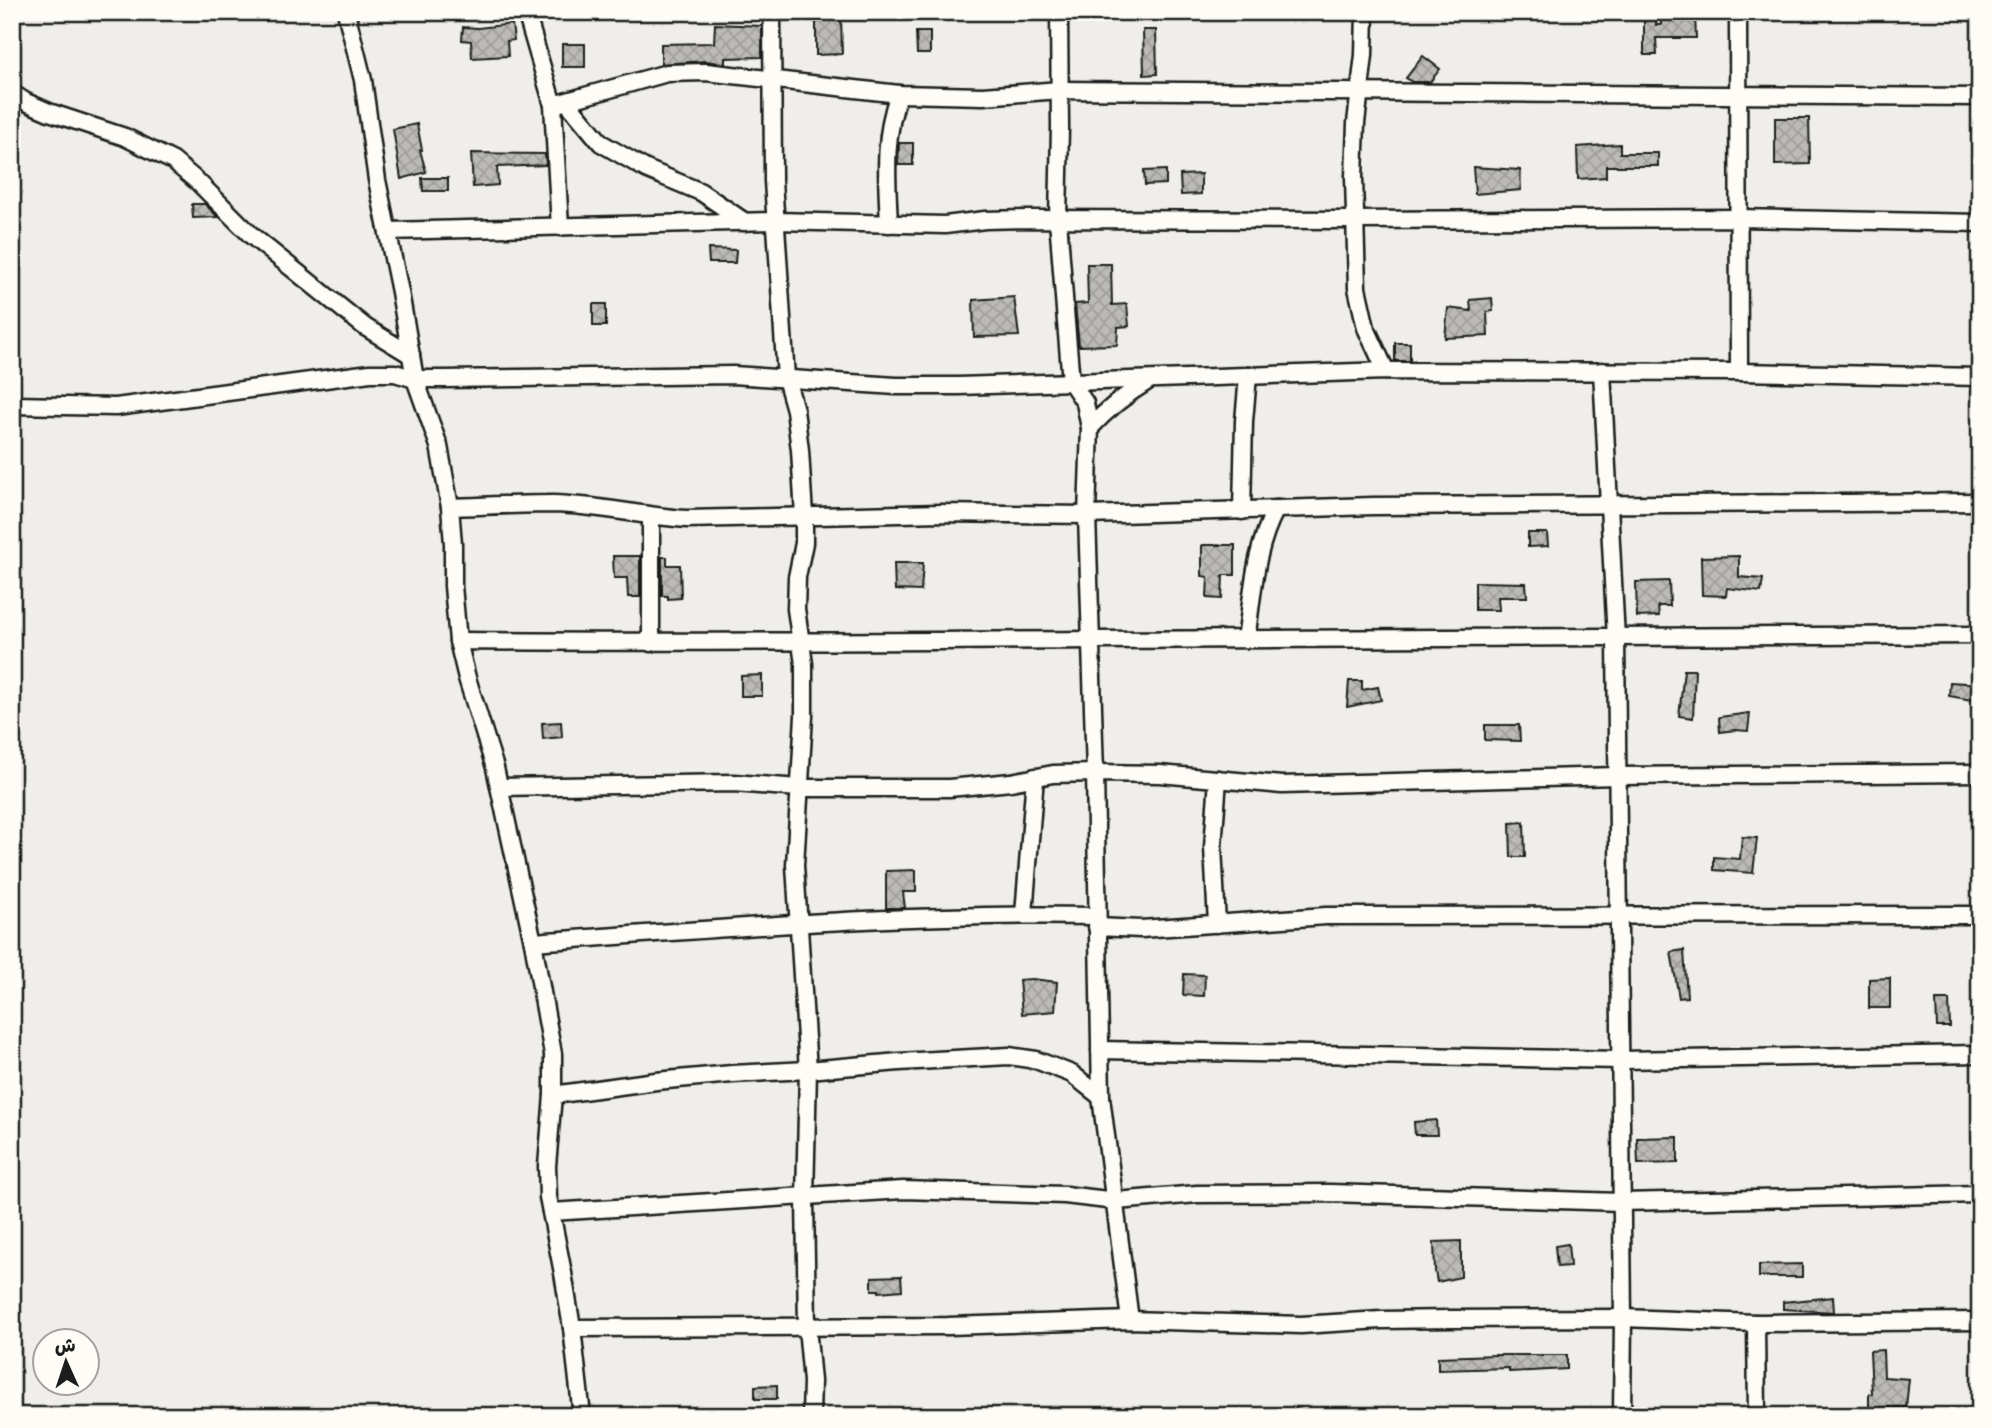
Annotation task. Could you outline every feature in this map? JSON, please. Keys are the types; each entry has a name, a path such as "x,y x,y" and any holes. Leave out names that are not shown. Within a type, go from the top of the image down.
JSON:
{"street":[{"path":"346,12 363,80 377,180 415,379 439,446 450,507 458,641 495,768 533,942 553,1054 553,1095 547,1166 548,1198 572,1328 582,1416"},
{"path":"526,12 560,104 560,227"},
{"path":"772,12 775,221 786,378 800,450 804,516 804,542 797,577 796,609 804,664 804,716 795,866 808,1070 805,1198 811,1416"},
{"path":"1059,12 1058,219 1071,382 1085,403 1090,428 1087,515 1101,1097 1130,1320"},
{"path":"1365,12 1354,177 1357,288 1366,328 1386,371"},
{"path":"1738,12 1738,372"},
{"path":"560,104 667,73 706,72 899,94 983,96 1060,90 1980,97"},
{"path":"12,93 49,112 125,137 173,162 198,182 252,236 365,327 411,355"},
{"path":"889,224 886,162 892,113 899,94"},
{"path":"560,104 601,143 646,169 701,192 745,222"},
{"path":"388,231 775,221 945,225 985,220 1058,219 1738,218 1980,223"},
{"path":"12,405 116,407 370,373 395,373 415,379 707,375 896,386 1386,371 1738,372 1980,377"},
{"path":"1602,371 1616,639 1622,1416"},
{"path":"1242,510 1248,376"},
{"path":"1090,428 1107,409 1151,380"},
{"path":"450,507 553,504 611,508 651,516 687,519 941,513 1087,515 1373,506 1980,502"},
{"path":"1247,639 1258,554 1266,528 1276,509"},
{"path":"651,516 651,643"},
{"path":"458,641 800,643 1980,635"},
{"path":"499,787 734,783 799,788 949,788 1011,782 1053,774 1095,773 1160,774 1294,785 1617,776 1980,773"},
{"path":"1024,914 1035,777"},
{"path":"1217,923 1213,847 1218,779"},
{"path":"533,942 800,923 1024,914 1140,929 1326,916 1980,915"},
{"path":"1100,1050 1619,1060 1980,1054"},
{"path":"553,1095 732,1074 1009,1056 1036,1060 1072,1074 1101,1097"},
{"path":"551,1212 903,1190 1065,1195 1116,1201 1197,1194 1330,1193 1621,1202 1980,1194"},
{"path":"572,1328 948,1326 1130,1320 1301,1325 1381,1320 1623,1318 1756,1323 1980,1321"},
{"path":"1756,1323 1757,1416"}],"building":[{"path":"1644,14 1656,14 1656,25 1661,25 1661,14 1695,14 1696,38 1656,38 1657,55 1644,55"},
{"path":"816,15 841,15 842,54 816,55"},
{"path":"512,24 514,40 507,41 508,56 472,58 471,41 462,40 463,27"},
{"path":"715,24 762,26 762,57 725,58 725,64 706,61 661,64 661,44 714,43"},
{"path":"1143,30 1156,30 1157,74 1144,75"},
{"path":"916,32 930,32 930,54 917,54"},
{"path":"562,44 585,44 585,67 562,67"},
{"path":"1423,56 1440,69 1430,82 1412,82 1406,78"},
{"path":"1775,118 1809,118 1810,164 1775,165"},
{"path":"417,124 426,172 401,179 393,129"},
{"path":"899,143 913,143 913,165 898,165"},
{"path":"1620,144 1620,153 1658,153 1658,166 1606,166 1606,177 1578,179 1577,147"},
{"path":"471,153 545,154 546,165 497,167 498,185 473,187"},
{"path":"1473,167 1520,170 1521,190 1475,194"},
{"path":"1166,170 1166,184 1145,185 1144,171"},
{"path":"1201,174 1201,194 1181,195 1180,175"},
{"path":"422,178 448,178 448,191 423,191"},
{"path":"192,204 205,204 218,217 193,218"},
{"path":"708,249 736,250 735,263 709,263"},
{"path":"1087,264 1111,264 1112,305 1127,304 1129,326 1118,327 1117,345 1079,346 1075,304 1088,303"},
{"path":"1014,297 1019,336 974,337 973,300"},
{"path":"1492,298 1493,311 1487,312 1488,336 1445,338 1448,308 1471,311 1470,300"},
{"path":"593,304 606,304 606,326 593,326"},
{"path":"1395,343 1410,343 1410,361 1395,361"},
{"path":"1528,533 1547,533 1548,546 1528,547"},
{"path":"1202,545 1235,545 1235,575 1223,575 1222,599 1207,598 1208,577 1202,576"},
{"path":"613,556 640,556 640,597 628,597 627,578 614,578"},
{"path":"1739,556 1739,577 1763,579 1761,592 1727,588 1726,596 1702,595 1701,557"},
{"path":"662,557 667,557 667,565 680,565 681,598 668,599 668,596 662,596"},
{"path":"894,563 923,563 921,591 895,590"},
{"path":"1669,581 1670,606 1658,606 1659,616 1637,617 1636,582"},
{"path":"1475,582 1526,583 1527,597 1498,597 1499,610 1475,610"},
{"path":"1684,670 1695,670 1693,718 1679,716"},
{"path":"762,675 762,696 741,696 741,676"},
{"path":"1349,681 1362,681 1362,690 1378,687 1381,700 1347,707"},
{"path":"1950,682 1980,684 1978,701 1949,696"},
{"path":"1750,713 1748,731 1720,732 1719,717"},
{"path":"561,722 562,737 543,739 542,723"},
{"path":"1485,725 1519,725 1520,741 1485,740"},
{"path":"1524,822 1525,857 1511,857 1510,823"},
{"path":"1742,837 1757,838 1753,873 1714,870 1714,857 1740,859"},
{"path":"916,870 916,892 903,892 905,908 886,908 886,871"},
{"path":"1684,950 1687,997 1679,998 1671,952"},
{"path":"1184,974 1205,975 1204,996 1183,995"},
{"path":"1890,978 1890,1008 1869,1008 1869,979"},
{"path":"1019,980 1057,982 1055,1011 1022,1014"},
{"path":"1936,1000 1949,1000 1950,1027 1937,1027"},
{"path":"1436,1120 1437,1135 1415,1135 1414,1122"},
{"path":"1678,1137 1678,1163 1638,1164 1637,1138"},
{"path":"1461,1241 1461,1277 1437,1282 1434,1242"},
{"path":"1568,1244 1570,1266 1557,1267 1555,1246"},
{"path":"1802,1264 1802,1277 1759,1277 1759,1265"},
{"path":"901,1276 902,1290 872,1290 872,1277"},
{"path":"1833,1297 1834,1312 1783,1309 1783,1302"},
{"path":"1883,1350 1884,1377 1909,1379 1906,1407 1869,1408 1869,1394 1872,1394 1870,1351"},
{"path":"1567,1355 1567,1369 1509,1372 1509,1368 1438,1370 1438,1357"},
{"path":"777,1385 777,1399 755,1399 755,1386"}]}
